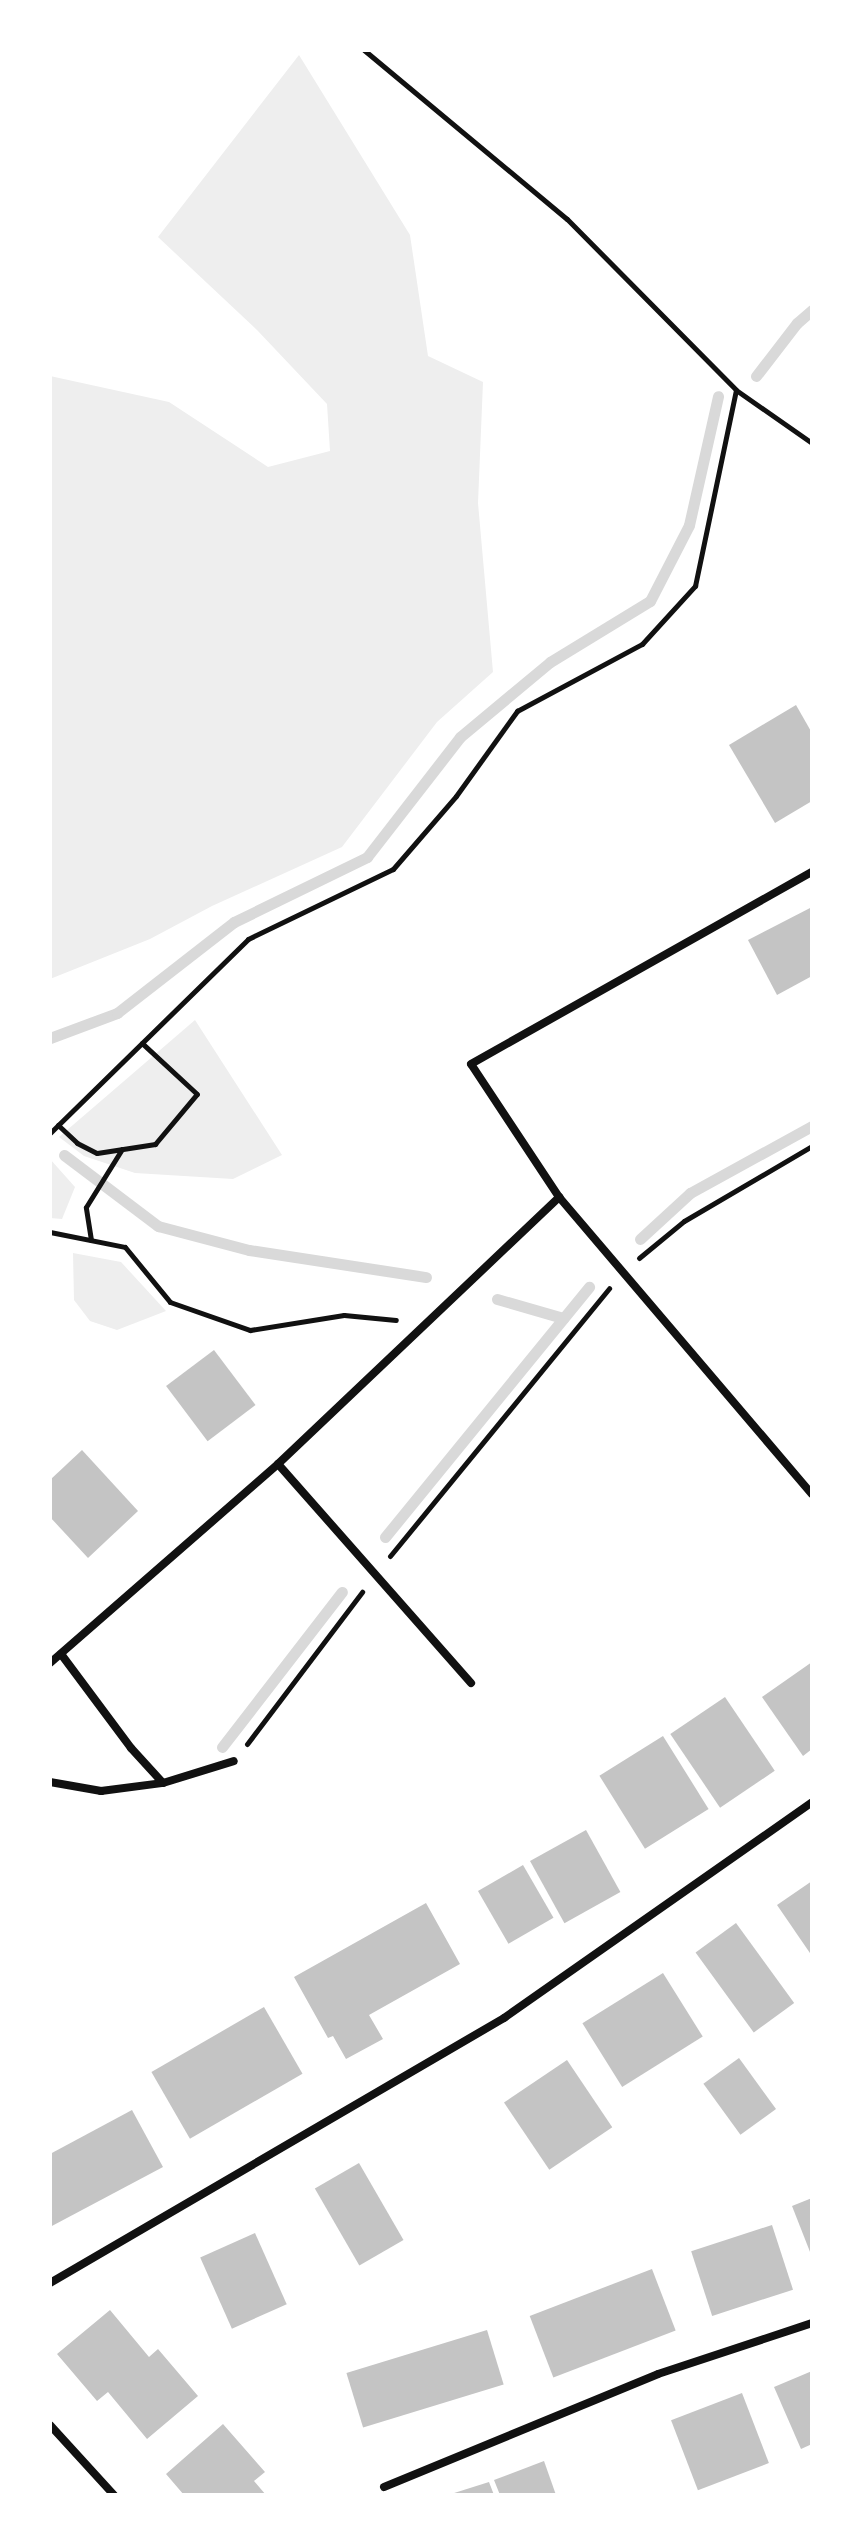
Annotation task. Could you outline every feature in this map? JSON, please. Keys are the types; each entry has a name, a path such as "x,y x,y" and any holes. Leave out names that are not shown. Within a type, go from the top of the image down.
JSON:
{"street":[{"path":"812,872 471,1064 559,1197 812,1494"},
{"path":"50,1663 278,1464 559,1197"},
{"path":"278,1464 373,1576 471,1683"},
{"path":"61,1654 131,1748 163,1783"},
{"path":"50,1782 101,1791 163,1783 234,1761"},
{"path":"50,2283 504,2018 812,1802"},
{"path":"384,2487 658,2374 812,2323"},
{"path":"50,2425 114,2495"}],"path":[{"path":"364,50 567,219 736,390 812,443"},
{"path":"50,1133 248,939 393,869 456,796 517,711 642,644 695,586 736,390"},
{"path":"58,1125 77,1143 97,1153 155,1144 197,1094 142,1043"},
{"path":"234,1761 373,1576 623,1271 684,1221 812,1146"},
{"path":"91,1240 86,1207 122,1149"},
{"path":"50,1232 125,1247 170,1302 250,1330 344,1315 425,1323"}],"shaded area":[{"path":"299,55 410,235 428,356 483,382 478,503 493,672 437,722 342,847 212,906 150,939 50,979 50,376 169,402 268,467 330,451 327,404 257,330 158,237"},
{"path":"195,1020 282,1155 233,1179 135,1173 84,1156 59,1137"},
{"path":"50,1159 75,1187 62,1219 50,1218"},
{"path":"73,1253 121,1262 166,1311 117,1330 90,1321 74,1300"}],"building":[{"path":"796,705 812,733 812,801 775,823 729,745"},
{"path":"812,907 812,976 777,995 748,940"},
{"path":"214,1350 256,1405 208,1441 166,1386"},
{"path":"82,1450 138,1511 88,1558 50,1517 50,1480"},
{"path":"812,1662 812,1749 803,1756 762,1697"},
{"path":"725,1697 775,1771 720,1808 670,1734"},
{"path":"663,1736 709,1809 645,1849 599,1776"},
{"path":"586,1830 620,1892 564,1923 530,1861"},
{"path":"523,1865 554,1918 508,1944 478,1891"},
{"path":"812,1881 812,1956 777,1905"},
{"path":"426,1903 460,1964 369,2015 383,2039 346,2059 333,2036 328,2038 294,1977"},
{"path":"736,1923 794,2003 754,2032 696,1952"},
{"path":"663,1973 703,2037 622,2087 582,2023"},
{"path":"264,2007 302,2074 190,2139 151,2072"},
{"path":"739,2058 776,2109 740,2135 703,2084"},
{"path":"567,2060 612,2127 549,2170 504,2102"},
{"path":"132,2110 163,2167 50,2227 50,2154"},
{"path":"359,2163 404,2240 359,2266 315,2188"},
{"path":"812,2198 812,2257 792,2206"},
{"path":"772,2225 793,2290 712,2316 691,2251"},
{"path":"255,2233 287,2304 232,2329 200,2257"},
{"path":"652,2269 676,2331 553,2378 530,2316"},
{"path":"110,2310 149,2357 158,2349 198,2396 147,2439 108,2392 97,2401 57,2354"},
{"path":"487,2330 504,2385 363,2427 346,2373"},
{"path":"812,2371 812,2444 801,2449 774,2387"},
{"path":"742,2393 769,2463 698,2490 671,2420"},
{"path":"223,2424 265,2472 254,2481 266,2495 184,2495 166,2474"},
{"path":"544,2461 556,2495 500,2495 494,2480"},
{"path":"489,2482 494,2495 451,2495 451,2494"}],"waterway":[{"path":"756,376 797,323 812,310"},
{"path":"50,1038 117,1013 234,922 367,857 460,737 550,662 650,601 689,525 718,396"},
{"path":"640,1239 690,1193 812,1126"},
{"path":"64,1155 158,1226 249,1250 426,1277"},
{"path":"385,1537 589,1287"},
{"path":"497,1299 563,1318"},
{"path":"222,1747 342,1592"}]}
